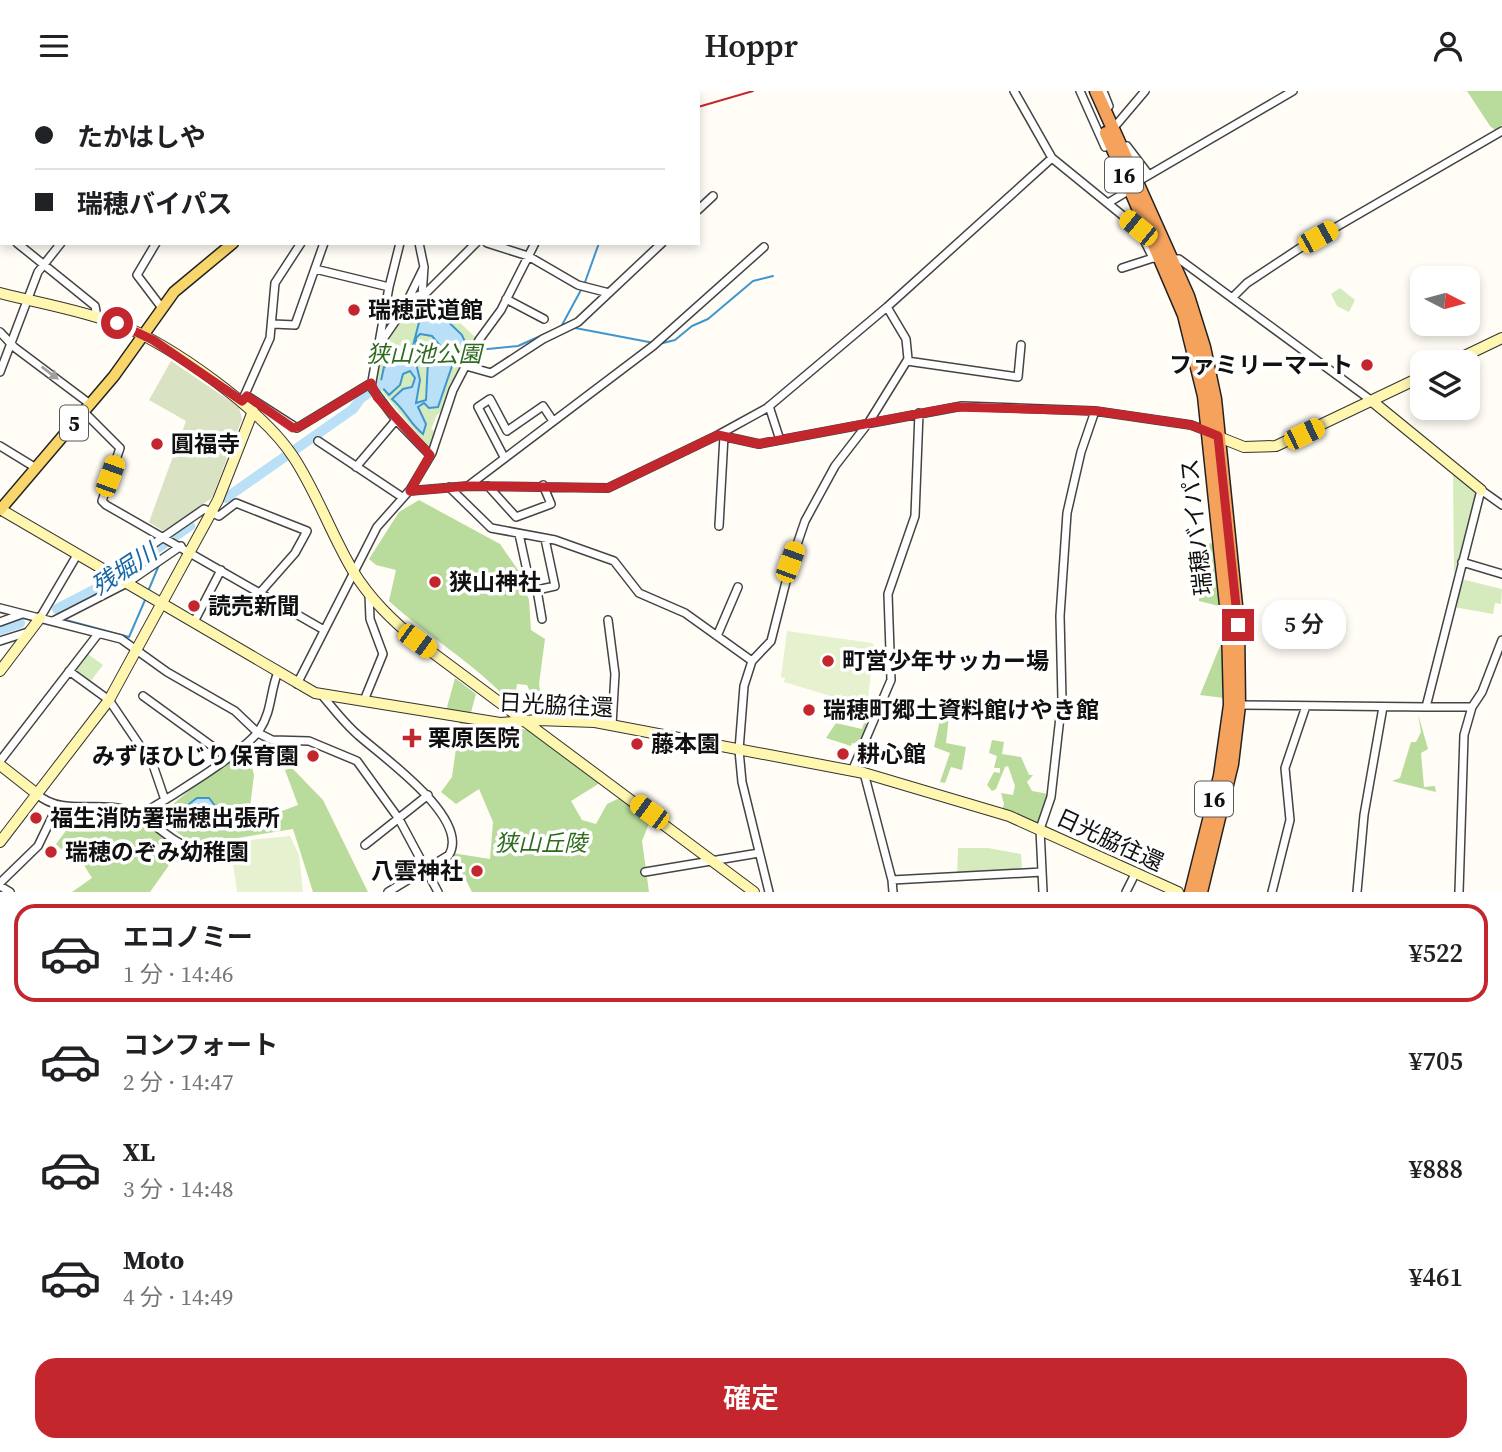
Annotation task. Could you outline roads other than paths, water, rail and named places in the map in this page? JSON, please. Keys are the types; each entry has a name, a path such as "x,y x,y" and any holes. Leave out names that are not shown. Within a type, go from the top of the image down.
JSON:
{"highway":[{"name":"瑞穂バイパス","path":"1088,91 1137,186"},
{"name":"瑞穂バイパス","path":"1096,91 1137,186 1192,341 1212,434 1238,625 1232,764 1201,892"},
{"name":"瑞穂バイパス","path":"1191,892 1235,705"}],"main road":[{"name":"5","path":"0,509 87,408 181,286 231,245"}],"street":[{"path":"1014,91 1052,157 1138,228 1162,258"},
{"path":"1080,91 1137,186"},
{"path":"1103,91 1131,155 1137,186"},
{"path":"1117,124 1145,91"},
{"path":"1108,203 1293,91"},
{"path":"1232,298 1255,278 1300,248 1502,131"},
{"path":"410,491 468,486 608,488 721,435 769,406 887,307 1052,157"},
{"path":"700,208 713,196"},
{"path":"19,245 41,266 95,306 97,317"},
{"path":"0,372 41,266 59,245"},
{"path":"155,245 137,275 162,308"},
{"path":"244,399 273,324 275,283 300,245"},
{"path":"273,324 295,325 323,245"},
{"path":"400,245 371,385 396,420 430,455"},
{"path":"419,245 424,267 422,296"},
{"path":"408,300 422,296 473,245"},
{"path":"493,245 528,256 582,286 609,293"},
{"path":"297,684 377,527 410,491 430,455 450,398 475,348 506,299 534,245"},
{"path":"466,366 491,373 543,339 570,328 661,245"},
{"path":"468,486 655,344 765,247"},
{"path":"1122,268 1162,258 1179,259 1372,401 1502,505"},
{"path":"377,349 408,300 424,267"},
{"path":"315,269 389,287"},
{"path":"0,293 97,317 143,334 244,399 297,428 371,385"},
{"path":"506,299 544,320"},
{"path":"769,892 744,798 739,750 744,686 752,661 771,641 790,562 805,521 835,466 869,422 907,361 909,348 887,307"},
{"path":"0,332 87,408 120,448 102,501 324,630"},
{"path":"1477,350 1502,338"},
{"path":"907,361 1018,377 1021,345"},
{"path":"721,435 759,444 962,406 1096,411 1191,425 1253,448 1276,446 1410,382"},
{"path":"244,399 295,459 353,570 369,593 417,641 754,892"},
{"path":"504,457 478,407 490,399 507,431 543,406 553,421"},
{"path":"769,406 780,440"},
{"path":"0,840 109,700 162,603 183,548 211,513 253,411"},
{"path":"1043,892 1040,829 1051,797 1062,699 1060,608 1067,513 1081,452 1096,411"},
{"path":"852,771 891,680 888,594 915,516 919,413"},
{"path":"356,467 396,420"},
{"path":"719,526 721,435"},
{"path":"318,441 402,497"},
{"path":"0,446 36,468"},
{"path":"488,486 516,517 551,504 543,485"},
{"path":"449,487 491,529 545,539 608,558 639,593 685,613 752,661"},
{"path":"1426,706 1481,490"},
{"path":"111,574 204,509 219,516 236,503 307,531 295,553 258,594"},
{"name":"日光脇往還","path":"0,509 297,684 321,694 365,698 481,720 573,721 612,725 864,773 956,799 1040,829 1178,892"},
{"path":"519,534 531,589 555,586 545,539"},
{"path":"53,621 183,548"},
{"path":"0,671 40,618 77,555"},
{"path":"1462,562 1502,574"},
{"path":"194,622 221,570"},
{"path":"717,636 738,587"},
{"path":"537,590 542,619"},
{"path":"365,698 383,654 370,619 369,593"},
{"path":"0,608 121,639 135,651 235,711 258,733 272,740 309,741 357,761 399,819 438,892"},
{"path":"0,622 23,614"},
{"path":"608,620 615,674 612,725"},
{"path":"0,641 28,632"},
{"path":"98,634 0,763 54,805 111,807 140,815 192,848 231,845"},
{"path":"1459,892 1464,735 1472,707 1482,692 1502,640"},
{"path":"69,671 109,700 153,765 165,800"},
{"path":"140,815 258,733 271,707 278,672"},
{"path":"321,694 358,735 428,795 447,827 452,850 428,870 388,892"},
{"path":"143,696 226,757"},
{"path":"1235,705 1472,707"},
{"path":"1272,892 1290,820 1285,768 1306,706"},
{"path":"1357,892 1364,815 1383,707"},
{"path":"864,773 893,892"},
{"path":"365,845 428,795"},
{"path":"10,892 0,884 38,846 55,811 54,805"},
{"path":"645,872 759,853"},
{"path":"892,880 1042,871"},
{"path":"1126,892 1135,874"}],"water":[{"path":"434,308 462,335 466,344 447,356 452,366 438,407 429,408 424,403 418,407 426,424 423,434 392,399 403,389 412,387 415,378 410,371 403,374 400,385 389,395 380,385 384,367 410,357 422,311","holes":["420,334 432,336 442,348 440,351 431,349 416,358 416,338","425,358 428,361 426,400 416,403 420,380 416,363"]},
{"path":"197,798 209,798 216,807 199,808 187,823 177,821 176,814"}],"waterway":[{"path":"584,285 598,245"},
{"path":"659,344 675,340 692,326 708,319 753,281 773,276"},
{"path":"562,325 581,290"},
{"path":"478,350 518,346 565,325"},
{"path":"570,327 654,343"},
{"path":"466,344 473,348"},
{"name":"残堀川","path":"226,498 353,409 361,398 380,385"},
{"name":"残堀川","path":"57,609 107,583 190,526"},
{"path":"149,589 159,565"},
{"path":"62,619 129,637 145,600"},
{"name":"残堀川","path":"57,609 59,615"},
{"name":"残堀川","path":"0,630 20,623"}],"railway":[{"path":"700,106 753,91"}],"place":[{"name":"瑞穂武道館","path":"354,310"},
{"name":"ファミリーマート","path":"1367,365"},
{"name":"圓福寺","path":"157,444"},
{"name":"狭山神社","path":"435,582"},
{"name":"読売新聞","path":"194,606"},
{"name":"町営少年サッカー場","path":"828,661"},
{"name":"瑞穂町郷土資料館けやき館","path":"809,710"},
{"name":"栗原医院","path":"412,738"},
{"name":"藤本園","path":"637,744"},
{"name":"耕心館","path":"843,754"},
{"name":"みずほひじり保育園","path":"313,756"},
{"name":"福生消防署瑞穂出張所","path":"36,818"},
{"name":"瑞穂のぞみ幼稚園","path":"51,852"},
{"name":"八雲神社","path":"477,871"}],"park label":[{"name":"狭山池公園","path":"424,354"},
{"name":"狭山丘陵","path":"541,843"}]}
